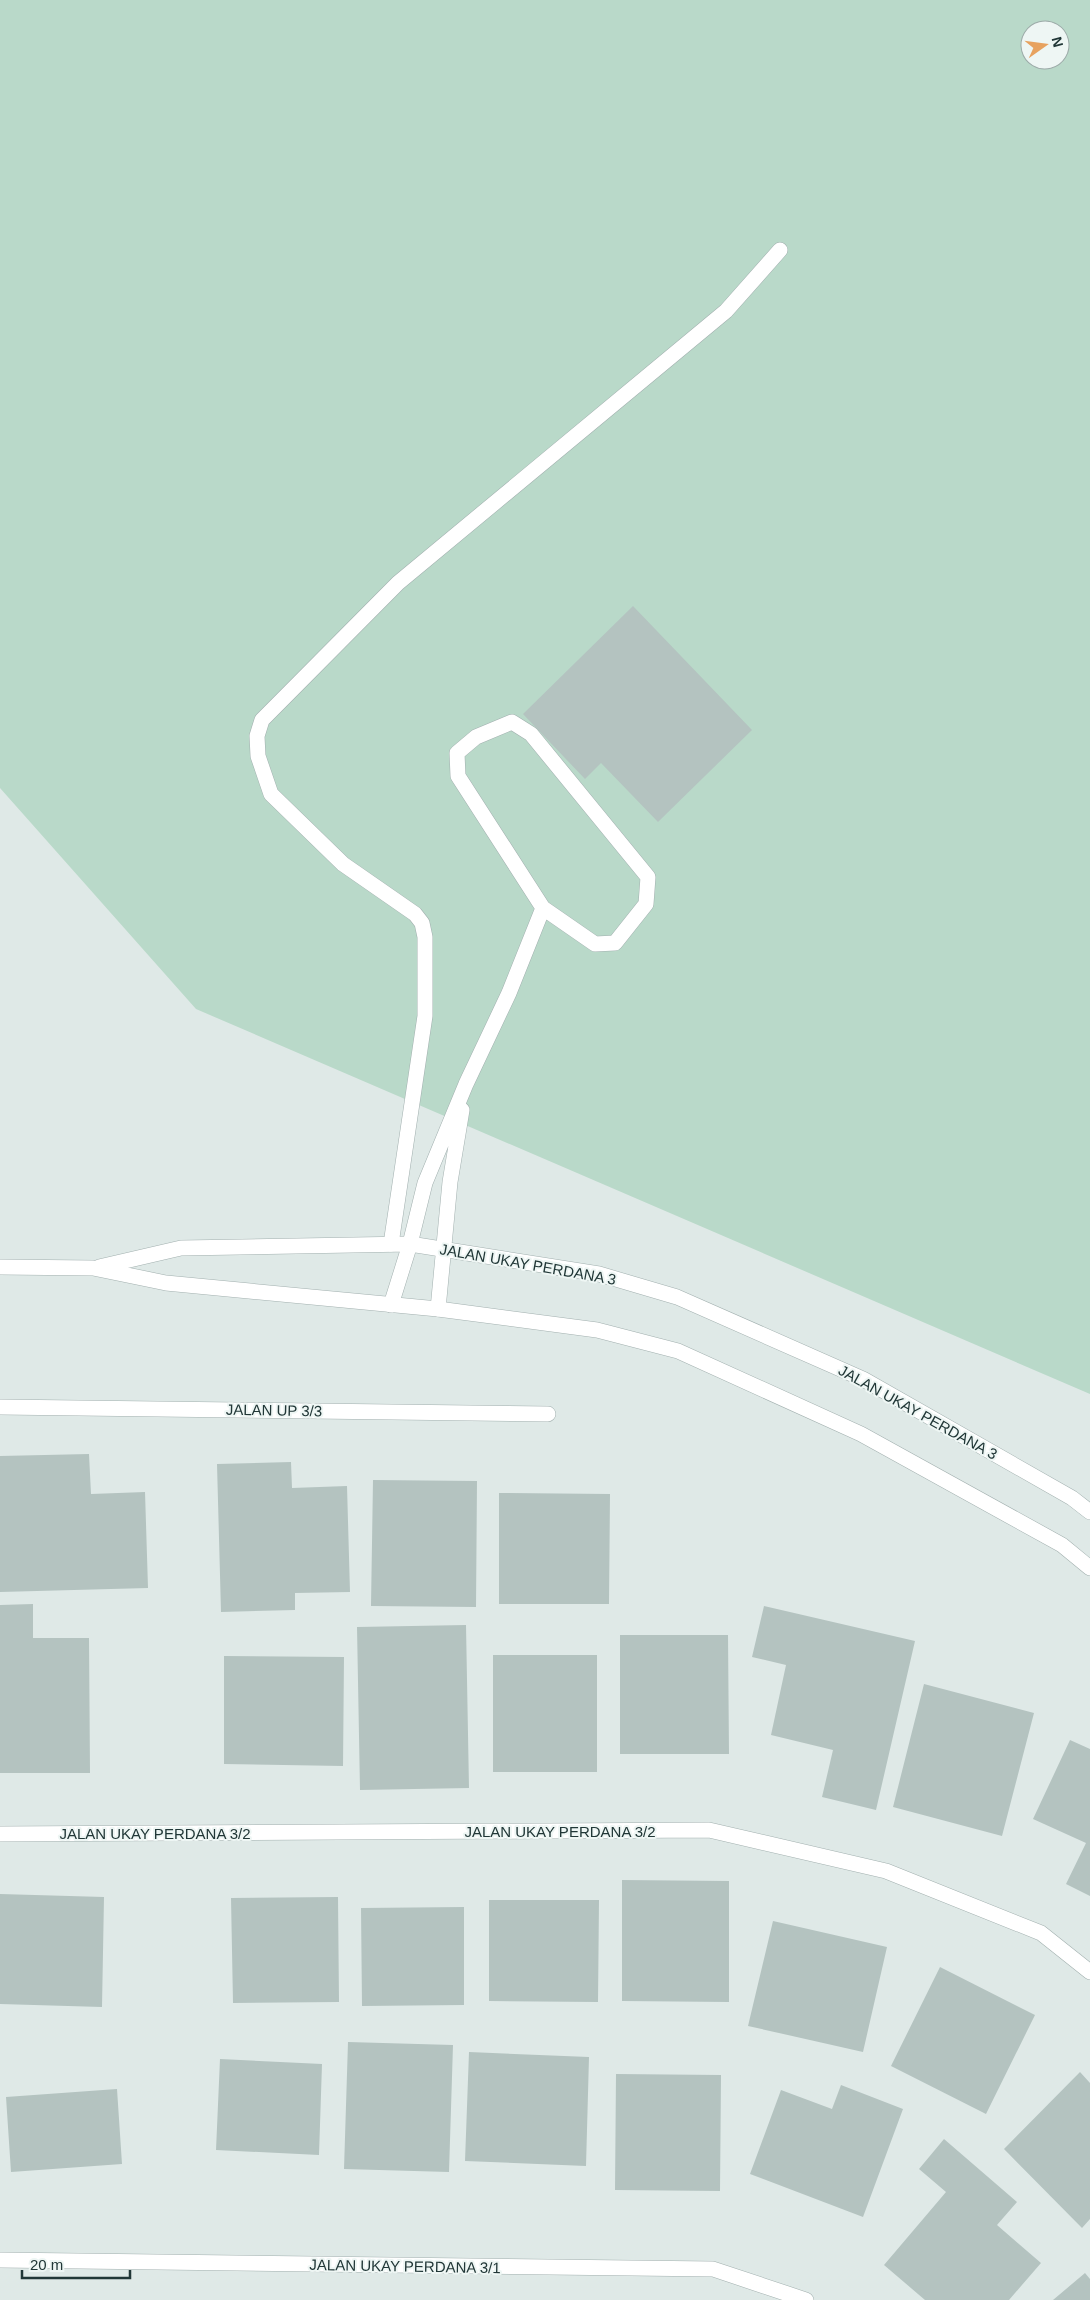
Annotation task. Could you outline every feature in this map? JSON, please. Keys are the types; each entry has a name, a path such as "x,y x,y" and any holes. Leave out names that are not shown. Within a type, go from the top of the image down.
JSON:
{"street":[{"path":"391,1244 425,1016 424,930 422,923 415,914 343,864 271,794 258,756 257,736 262,720 398,583 726,311 780,250"},
{"path":"512,722 531,734 648,877 646,904 615,943 595,944 543,908 458,776 457,753 476,738 512,722"},
{"path":"390,1305 410,1244 425,1184 466,1084 509,993 543,908"},
{"path":"438,1309 450,1182 466,1084"},
{"name":"JALAN UKAY PERDANA 3","path":"93,1268 181,1248 410,1244 599,1274 677,1297 863,1379 1072,1498 1090,1512"},
{"name":"JALAN UKAY PERDANA 3","path":"0,1267 93,1268 166,1283 438,1309 597,1330 678,1351 861,1434 1062,1545 1090,1568"},
{"name":"JALAN UP 3/3","path":"0,1407 548,1414"},
{"name":"JALAN UKAY PERDANA 3/2","path":"0,1834 709,1830 886,1872 1042,1933 1090,1972"},
{"name":"JALAN UKAY PERDANA 3/1","path":"0,2260 713,2270 806,2300"}],"green space":[{"path":"0,0 1090,0 1090,1394 196,1009 0,788"}],"building":[{"path":"633,606 752,730 658,822 601,763 585,779 523,714"},
{"path":"89,1454 91,1494 145,1492 148,1588 0,1592 0,1456"},
{"path":"291,1462 292,1488 347,1486 350,1592 295,1593 295,1610 221,1612 217,1464"},
{"path":"373,1480 477,1481 476,1607 371,1606"},
{"path":"499,1493 610,1494 609,1604 499,1604"},
{"path":"33,1604 33,1638 89,1638 90,1773 0,1773 0,1605"},
{"path":"764,1606 915,1641 876,1810 822,1797 833,1750 771,1735 786,1665 752,1657"},
{"path":"466,1625 469,1788 360,1790 357,1627"},
{"path":"620,1635 728,1635 729,1754 620,1754"},
{"path":"493,1655 597,1655 597,1772 493,1772"},
{"path":"224,1656 344,1657 343,1766 224,1764"},
{"path":"924,1684 1034,1713 1002,1836 893,1807"},
{"path":"1070,1740 1090,1749 1090,1896 1066,1884 1086,1843 1033,1819"},
{"path":"622,1880 729,1881 729,2002 622,2001"},
{"path":"0,1894 104,1897 102,2007 0,2004"},
{"path":"338,1897 339,2002 233,2003 231,1898"},
{"path":"489,1900 599,1900 598,2002 489,2001"},
{"path":"464,1907 464,2005 362,2006 361,1908"},
{"path":"773,1921 887,1947 863,2052 748,2026"},
{"path":"940,1967 1035,2015 986,2114 891,2066"},
{"path":"348,2042 453,2045 449,2172 344,2169"},
{"path":"469,2052 589,2057 586,2166 465,2161"},
{"path":"220,2059 322,2064 319,2155 216,2150"},
{"path":"1080,2072 1090,2083 1090,2219 1082,2228 1004,2149"},
{"path":"616,2074 721,2075 720,2191 615,2190"},
{"path":"841,2085 903,2109 863,2217 750,2174 781,2090 832,2109"},
{"path":"117,2089 122,2164 11,2172 6,2097"},
{"path":"944,2139 1017,2202 997,2225 1041,2263 1009,2300 925,2300 884,2265 946,2192 919,2169"},
{"path":"1085,2273 1090,2279 1090,2300 1053,2300"}]}
